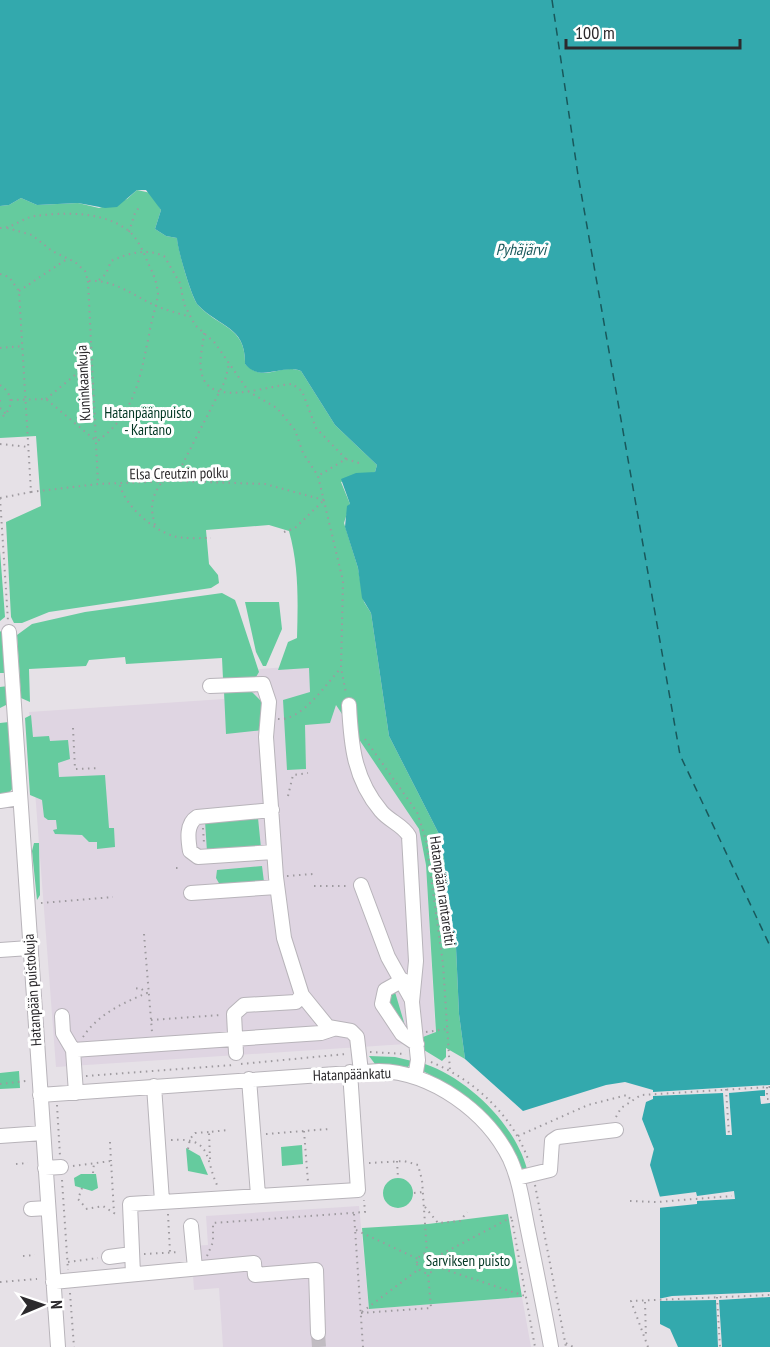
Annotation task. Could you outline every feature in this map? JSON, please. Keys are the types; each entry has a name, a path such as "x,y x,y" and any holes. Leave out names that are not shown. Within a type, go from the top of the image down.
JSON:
{"street":[{"name":"Hatanpään puistokuja","path":"9,632 7,712 19,798 58,1347"},
{"path":"210,686 263,684 269,702 270,718 266,737 277,887 284,938 302,995 320,1018 333,1029"},
{"path":"349,705 352,752 359,778 382,813 406,830 410,838 416,961 412,1002 416,1038 415,1077"},
{"path":"0,801 19,798"},
{"path":"272,810 197,817 193,819 188,832 190,851 198,856 274,852"},
{"path":"361,885 388,957 403,980 412,1002"},
{"path":"191,893 277,887"},
{"path":"0,950 29,948"},
{"path":"403,980 385,990 382,1004 402,1034 416,1038"},
{"path":"235,1047 234,1014 241,1006 293,1002 302,995"},
{"path":"62,1016 63,1031 73,1050 76,1093"},
{"path":"73,1050 152,1044 235,1047 333,1029 351,1031 357,1037 358,1190 130,1204 134,1274"},
{"name":"Hatanpäänkatu","path":"40,1095 356,1072 389,1071 415,1077 457,1099 489,1129 504,1149 517,1178 551,1347"},
{"path":"249,1079 258,1195"},
{"path":"154,1086 162,1201"},
{"path":"517,1178 550,1170 552,1141 558,1137 616,1128"},
{"path":"0,1136 43,1133"},
{"path":"45,1168 61,1167"},
{"path":"31,1209 48,1208"},
{"path":"191,1226 195,1269"},
{"path":"109,1257 132,1254"},
{"path":"53,1281 254,1263 255,1275 316,1270 318,1333"}],"path":[{"path":"129,232 135,213 140,206"},
{"path":"7,228 31,217 83,214 110,221 129,232 143,251 157,282 156,306 144,368 131,403 113,430 96,441 46,399"},
{"path":"0,228 32,235 52,251 85,271 88,281 99,280 156,306 191,317"},
{"path":"99,280 106,274 111,261 143,251 164,256 180,283 184,304 191,317 249,393 277,408 295,430 303,453 318,476 343,581 341,668 349,705"},
{"path":"19,291 68,259"},
{"path":"0,274 9,277 19,291 31,492"},
{"name":"Kuninkaankuja","path":"88,281 98,484"},
{"path":"204,333 201,375 208,386 219,392 249,393 278,385 292,384 302,391 316,428 346,459 362,464"},
{"path":"0,348 23,346"},
{"path":"11,400 46,399 92,361"},
{"path":"174,481 219,392 229,364"},
{"path":"0,386 5,389 11,400 6,414 0,418"},
{"path":"0,394 5,389"},
{"path":"0,400 0,406 6,414"},
{"path":"0,444 29,447"},
{"path":"318,476 346,459"},
{"name":"Elsa Creutzin polku","path":"0,498 98,484 174,481 265,484 324,500"},
{"path":"155,525 151,510 153,496 161,483"},
{"path":"120,484 123,497 155,525 173,536 211,538"},
{"path":"0,498 9,632"},
{"path":"284,532 295,528 324,500"},
{"path":"270,718 286,720 302,710 341,668"},
{"path":"73,728 75,769 99,768"},
{"name":"Hatanpään rantareitti","path":"360,733 407,797 423,826 443,964 450,1071 488,1099 518,1136"},
{"path":"288,796 293,775 308,773"},
{"path":"203,822 205,852"},
{"path":"176,868 181,868"},
{"path":"314,886 341,886"},
{"path":"35,903 113,897"},
{"path":"144,934 152,1044"},
{"path":"132,989 140,988 147,993"},
{"path":"73,1050 99,1018 147,993"},
{"path":"416,1038 447,1029"},
{"path":"0,1084 24,1082"},
{"path":"616,1128 621,1108 641,1095 768,1087 767,1099 770,1099"},
{"path":"726,1089 729,1135"},
{"path":"56,1094 74,1347"},
{"path":"566,1347 532,1174 518,1136 588,1105 627,1095 632,1101"},
{"path":"260,1134 329,1129"},
{"path":"188,1149 190,1139 195,1133 229,1130"},
{"path":"304,1131 304,1154 309,1192"},
{"path":"209,1132 210,1172 219,1188 228,1197"},
{"path":"162,1140 190,1139 210,1159"},
{"path":"110,1142 114,1213"},
{"path":"61,1167 111,1161"},
{"path":"397,1161 398,1178"},
{"path":"363,1163 397,1161 412,1162 418,1165 423,1192 427,1253"},
{"path":"16,1164 28,1163"},
{"path":"93,1173 94,1163"},
{"path":"82,1188 78,1199 87,1209 103,1206 130,1221"},
{"path":"414,1193 423,1192"},
{"path":"630,1201 657,1202 732,1196"},
{"path":"424,1206 438,1222 460,1221 467,1212"},
{"path":"511,1208 535,1347"},
{"path":"132,1254 193,1251 201,1257 211,1252 213,1223 354,1214 363,1347"},
{"path":"436,1257 512,1217"},
{"path":"355,1229 418,1259"},
{"path":"427,1253 436,1257"},
{"path":"418,1259 427,1253"},
{"path":"23,1256 35,1256"},
{"path":"68,1262 109,1257"},
{"path":"436,1257 436,1267"},
{"path":"418,1259 420,1269"},
{"path":"436,1267 525,1296"},
{"path":"428,1273 436,1267"},
{"path":"361,1312 420,1269"},
{"path":"420,1269 428,1273"},
{"path":"361,1312 431,1308 428,1273"},
{"path":"0,1282 37,1279"},
{"path":"648,1347 631,1300 770,1295"},
{"path":"717,1297 720,1347"},
{"path":"645,1301 646,1341"},
{"path":"566,1343 573,1347"}],"shaded area":[{"path":"326,664 330,695 419,829 426,865 436,1042 56,1067 29,712 224,699 223,672"},
{"path":"359,1206 369,1309 522,1297 531,1347 223,1347 219,1288 194,1290 191,1246 208,1245 206,1216"}],"green space":[{"name":"Hatanpäänpuisto - Kartano","path":"137,190 151,193 161,210 155,229 166,236 177,238 185,273 195,300 206,313 236,335 244,351 245,364 252,370 266,373 286,369 301,371 335,425 377,465 375,472 341,482 350,504 344,523 358,568 364,602 371,613 389,736 439,834 446,878 443,906 456,947 459,1014 465,1059 446,1048 446,1057 442,1061 424,1050 423,1037 436,1032 426,865 419,829 336,705 330,723 305,725 306,769 287,770 283,700 310,692 309,668 278,670 288,642 297,638 296,571 289,531 269,525 206,530 209,564 218,575 219,583 211,588 49,612 22,623 14,623 11,617 6,522 41,506 36,436 0,438 0,206 9,205 21,198 37,205 78,203 99,208 127,199"},
{"path":"0,551 5,617 0,621"},
{"path":"222,593 235,600 259,672 256,677 223,679 222,658 126,664 125,657 89,660 86,666 29,669 30,702 21,698 17,635 32,624 85,612"},
{"path":"245,602 279,602 282,629 266,666 263,666 256,652"},
{"path":"0,631 5,635 8,673 0,673"},
{"path":"8,686 8,704 0,708 0,687"},
{"path":"224,691 252,692 262,702 264,730 226,734"},
{"path":"31,715 33,737 49,736 50,741 68,740 70,759 58,763 59,777 105,775 109,828 114,828 115,847 97,849 97,842 89,842 82,835 55,834 53,830 57,829 56,820 48,820 44,817 42,800 30,795 25,718"},
{"path":"9,722 13,788 7,795 0,796 0,723"},
{"path":"258,818 261,848 207,852 205,821"},
{"path":"34,843 39,843 40,895 37,900 32,851"},
{"path":"262,866 264,882 220,885 216,878 217,870"},
{"path":"395,992 406,1029 388,1007 390,993"},
{"path":"369,1056 395,1057 412,1061 408,1067 375,1064"},
{"path":"425,1064 458,1081 488,1106 512,1136 527,1169 523,1172 506,1139 483,1112 455,1090 423,1071"},
{"path":"19,1071 20,1088 0,1089 0,1073"},
{"path":"302,1145 303,1164 282,1166 281,1147"},
{"path":"186,1148 200,1156 208,1175 188,1171"},
{"path":"81,1174 96,1174 98,1188 92,1191 75,1186 74,1178"},
{"path":"398,1178 409,1182 413,1193 409,1204 398,1208 387,1204 383,1193 387,1182"},
{"name":"Sarviksen puisto","path":"508,1214 522,1297 369,1309 362,1228 428,1224"}],"water":[{"name":"Pyhäjärvi","path":"0,0 770,0 770,1347 678,1347 670,1329 660,1324 660,1197 650,1165 654,1149 642,1119 646,1102 653,1099 653,1090 625,1082 606,1085 523,1111 465,1059 459,1014 456,947 443,905 446,878 439,834 389,736 371,613 362,598 358,568 345,527 347,506 350,504 341,479 356,473 375,472 377,465 335,425 301,371 294,369 264,373 251,369 245,364 244,351 236,335 206,313 195,301 179,252 177,238 166,236 155,229 161,210 146,190 137,190 117,207 105,208 78,203 37,205 21,198 9,205 0,206"}],"pier":[{"path":"770,1085 770,1103 761,1104 760,1096 765,1096 765,1090 729,1093 732,1135 726,1135 723,1093 653,1096 653,1092"},
{"path":"734,1191 735,1199 697,1201 697,1204 658,1208 657,1197 696,1192 697,1196"},
{"path":"770,1292 770,1297 719,1300 722,1347 718,1347 716,1300 659,1301 658,1299 672,1296"}],"ferry route":[{"path":"552,0 578,175 680,755 770,946"}],"tunnel":[{"path":"318,1333 319,1347"}]}
